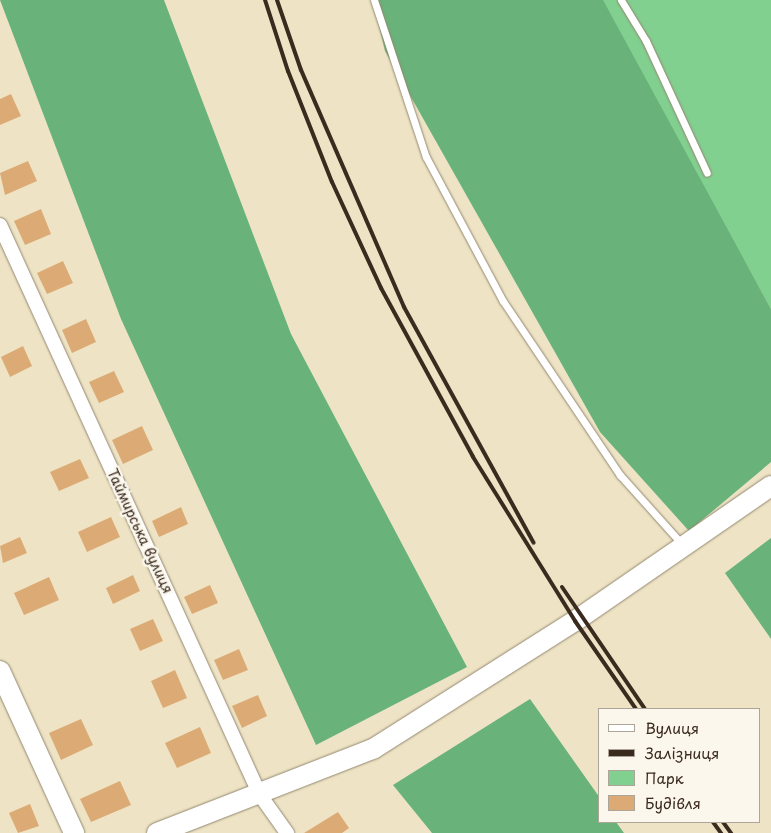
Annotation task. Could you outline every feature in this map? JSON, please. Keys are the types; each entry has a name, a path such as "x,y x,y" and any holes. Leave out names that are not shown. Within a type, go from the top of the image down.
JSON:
{"main road":[{"path":"157,833 260,795 373,749 483,682 771,486"},
{"path":"0,671 74,833"}],"street":[{"name":"Таймирська вулиця","path":"0,225 260,795 287,833"}],"lane":[{"path":"374,0 426,157 503,301 620,474 684,547"},
{"path":"621,0 646,41 707,173"}],"green space":[{"path":"0,0 164,0 291,334 467,667 316,745 121,319"},
{"path":"373,0 603,0 771,309 771,462 689,531 600,432 385,51"},
{"path":"601,0 771,0 771,309 601,2"},
{"path":"771,538 771,639 725,573"},
{"path":"530,699 598,795 598,823 617,823 624,833 432,833 393,785"}],"building":[{"path":"11,94 21,116 0,125 0,99"},
{"path":"28,161 37,181 5,195 0,173"},
{"path":"41,209 51,234 25,245 14,221"},
{"path":"63,261 73,283 47,294 37,273"},
{"path":"86,319 96,342 72,353 62,330"},
{"path":"23,346 32,366 10,377 1,357"},
{"path":"114,371 124,392 99,403 89,382"},
{"path":"142,426 153,450 123,464 112,440"},
{"path":"80,459 89,478 59,491 50,472"},
{"path":"181,507 188,524 159,537 152,521"},
{"path":"111,517 120,537 87,552 78,532"},
{"path":"20,537 27,553 3,563 0,546"},
{"path":"133,575 140,591 113,604 106,588"},
{"path":"49,577 59,600 24,615 14,593"},
{"path":"210,585 218,603 192,614 184,597"},
{"path":"153,619 163,641 140,651 130,629"},
{"path":"239,649 248,670 223,680 214,660"},
{"path":"175,670 187,698 163,708 151,681"},
{"path":"258,695 267,716 242,728 232,706"},
{"path":"81,719 93,745 61,760 49,733"},
{"path":"200,727 211,753 177,768 165,743"},
{"path":"120,781 131,805 91,822 80,799"},
{"path":"30,804 39,826 18,833 9,813"},
{"path":"338,812 349,828 342,833 304,833"}],"railway":[{"path":"265,0 288,71 332,182 381,288 473,457 575,621 635,708"},
{"path":"277,0 301,70 404,307 534,543"},
{"path":"562,587 644,708"},
{"path":"714,823 721,833"},
{"path":"724,823 731,833"}]}
